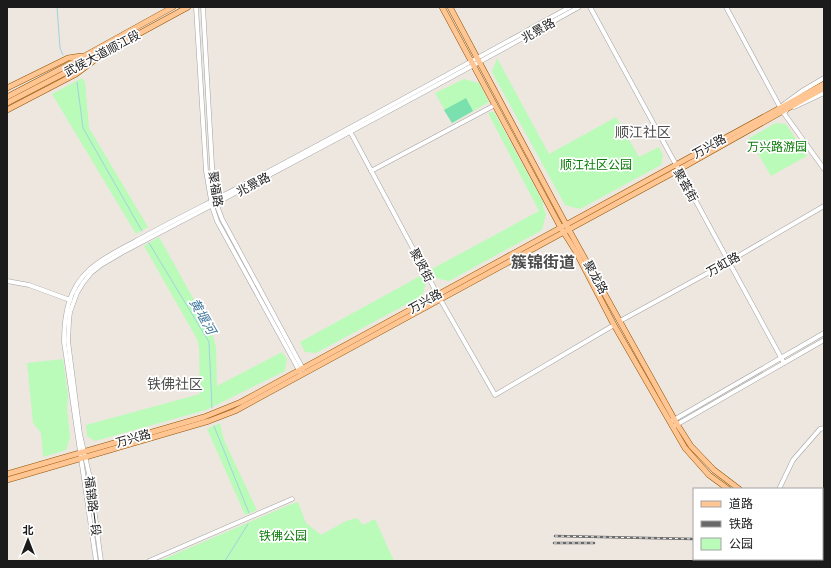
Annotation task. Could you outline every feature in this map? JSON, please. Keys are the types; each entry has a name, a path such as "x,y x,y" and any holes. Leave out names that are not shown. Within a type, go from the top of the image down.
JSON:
{"main road":[{"name":"武侯大道顺江段","path":"11,97 173,7"},
{"name":"武侯大道顺江段","path":"11,97 109,50 188,7"},
{"name":"聚龙路","path":"442,7 562,230 576,252 614,325 673,423 691,446 714,470 737,488"},
{"name":"聚龙路","path":"450,7 569,230 620,321 685,448 709,475 727,488"},
{"path":"9,110 76,74 109,50"},
{"path":"7,88 68,58 84,56"},
{"name":"万兴路","path":"7,474 204,417 241,402 438,294 562,230 567,224 824,84"},
{"path":"7,480 222,417 235,411 440,299 562,230 569,230 824,88"},
{"path":"7,103 11,97"}],"street":[{"path":"196,7 206,171 214,202"},
{"name":"聚福路","path":"203,7 214,202 304,374"},
{"name":"兆景路","path":"82,452 64,342 64,324 66,311 70,300 78,282 88,270 100,260 151,232 351,133 570,7"},
{"name":"兆景路","path":"478,60 579,7"},
{"name":"聚荟街","path":"590,7 784,363"},
{"path":"726,7 780,107 802,91 824,78"},
{"name":"兆景路","path":"82,452 68,341 70,312 77,293 91,273 101,265 214,202 348,129 473,64"},
{"path":"824,93 783,112 824,169"},
{"path":"371,171 495,105"},
{"name":"聚贤街","path":"351,133 440,299 495,395 614,325"},
{"name":"万虹路","path":"620,321 728,262 824,206"},
{"path":"7,282 29,285 70,300"},
{"path":"673,423 824,333"},
{"path":"673,423 824,340"},
{"path":"780,488 793,460 820,428 824,428"},
{"name":"福锦路一段","path":"82,452 86,458 101,561"},
{"name":"福锦路一段","path":"82,452 81,459 96,561"},
{"path":"149,561 292,499"}],"green space":[{"name":"顺江社区公园","path":"497,58 549,154 616,117 639,157 659,147 663,155 661,165 580,209 565,205 492,72"},
{"path":"82,78 85,82 89,128 148,227 136,234 52,94"},
{"path":"464,79 479,83 489,102 452,123 435,93"},
{"path":"466,98 473,111 452,123 444,110"},
{"path":"494,112 543,202 543,207 546,214 542,230 449,281 435,278 430,270 539,211 488,113"},
{"name":"万兴路游园","path":"776,123 786,124 807,156 771,176 749,138"},
{"path":"159,237 212,332 216,347 217,386 282,352 287,359 285,371 206,410 95,441 87,436 86,425 200,394 199,348 197,339 144,246"},
{"path":"422,275 426,283 422,296 316,353 305,352 300,342"},
{"path":"63,359 68,396 67,408 70,437 66,450 43,457 41,433 33,423 27,363"},
{"path":"220,423 224,440 257,510 245,515 207,429"},
{"name":"铁佛公园","path":"298,502 306,523 321,535 346,521 357,518 363,525 375,519 394,561 159,561 289,505"}],"waterway":[{"name":"黄堰河","path":"57,7 60,48 63,55"},
{"name":"黄堰河","path":"77,82 83,128 142,231"},
{"name":"黄堰河","path":"149,243 209,342 212,408"},
{"name":"黄堰河","path":"214,426 249,513"},
{"name":"黄堰河","path":"225,561 248,524"}],"railway":[{"path":"555,536 693,539"},
{"path":"554,543 594,543"}],"district":[{"name":"顺江社区","path":"643,132"},
{"name":"簇锦街道","path":"543,262"},
{"name":"铁佛社区","path":"175,384"}]}
